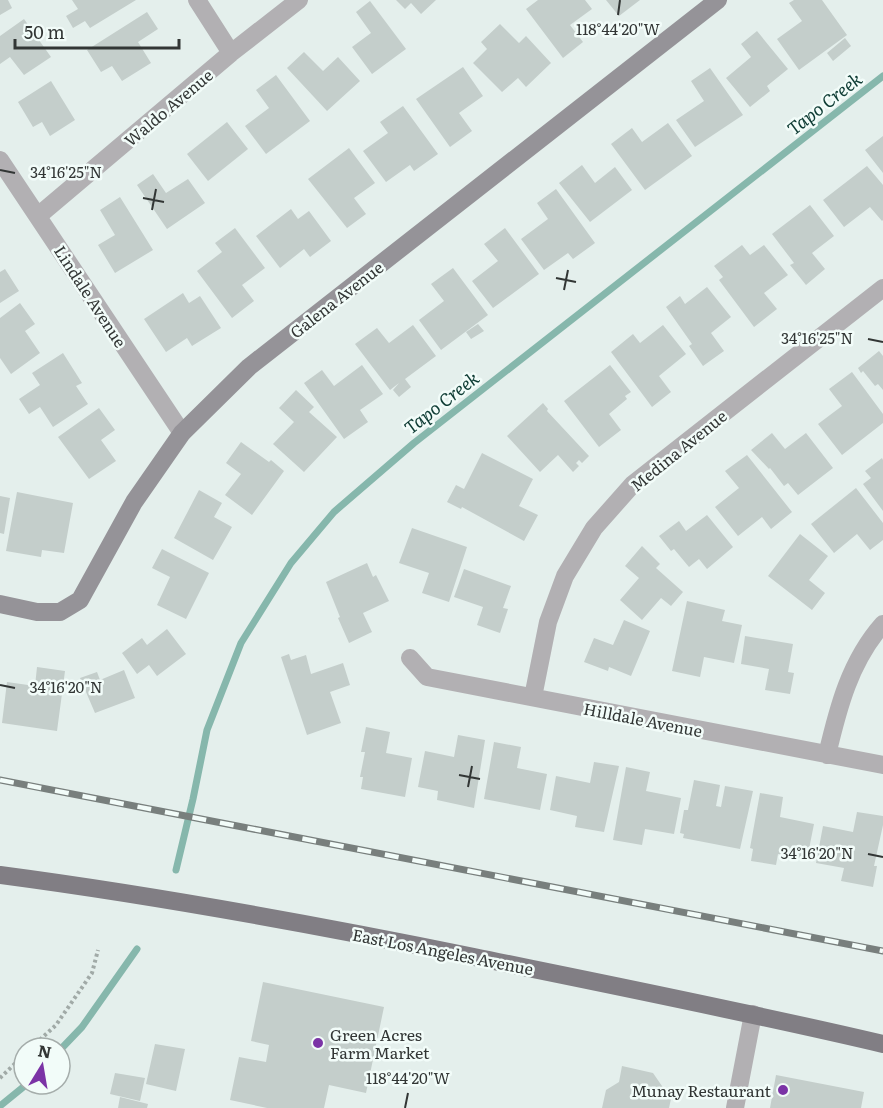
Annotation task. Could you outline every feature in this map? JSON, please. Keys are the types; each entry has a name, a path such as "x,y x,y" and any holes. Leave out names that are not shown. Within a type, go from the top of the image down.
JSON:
{"main road":[{"name":"East Los Angeles Avenue","path":"0,875 242,913 407,943 753,1014 883,1044"}],"street":[{"path":"197,0 231,53"},
{"name":"Waldo Avenue","path":"38,216 231,53 299,0"},
{"name":"Galena Avenue","path":"0,604 37,612 60,612 80,600 134,502 182,434 249,367 718,0"},
{"name":"Lindale Avenue","path":"0,160 182,434"},
{"name":"Medina Avenue","path":"533,697 548,622 565,576 594,528 633,484 883,288"},
{"path":"827,754 838,707 852,671 883,624"},
{"name":"Hilldale Avenue","path":"410,658 427,677 883,765"},
{"path":"735,1108 753,1014"}],"path":[{"path":"44,1036 56,1025 92,973 98,950"},
{"path":"0,1078 12,1066"}],"building":[{"path":"0,0 8,0 12,8 0,15"},
{"path":"72,0 136,0 90,28 85,21 73,28 66,16 78,9"},
{"path":"396,0 436,0 421,14 411,3 405,9"},
{"path":"538,0 585,0 592,9 570,25 583,42 563,58 526,9"},
{"path":"606,0 640,0 619,16"},
{"path":"794,0 822,0 847,35 799,70 777,39 802,21 789,3"},
{"path":"370,1 406,49 372,74 352,47 371,33 356,12"},
{"path":"147,12 158,29 138,42 151,63 122,81 112,66 101,72 87,50"},
{"path":"24,19 51,57 24,75 10,57 0,64 0,36"},
{"path":"500,24 519,43 526,36 551,63 526,87 518,78 502,92 473,63 487,49 481,42"},
{"path":"757,31 788,69 767,86 770,91 750,107 726,78 751,57 741,44"},
{"path":"845,38 851,46 833,61 827,53"},
{"path":"304,52 323,71 338,57 360,81 327,111 287,68"},
{"path":"463,67 483,96 459,113 472,131 450,147 416,99"},
{"path":"710,68 743,115 695,147 676,120 704,101 691,81"},
{"path":"276,75 310,121 266,154 245,126 269,108 256,90"},
{"path":"51,81 75,120 50,136 42,122 33,127 18,102"},
{"path":"403,106 438,154 414,171 410,165 386,182 363,151 388,133 380,122"},
{"path":"227,122 248,149 208,181 187,154"},
{"path":"668,123 692,156 645,190 611,144 632,128 642,142"},
{"path":"883,136 883,173 865,150"},
{"path":"349,148 375,183 354,198 366,214 347,228 308,179"},
{"path":"582,165 595,183 615,167 632,190 590,222 559,183"},
{"path":"867,166 883,185 883,220 870,207 844,227 823,200"},
{"path":"153,174 166,193 188,179 205,203 167,229 137,185"},
{"path":"556,189 595,243 573,259 568,253 544,270 521,239 548,219 537,203"},
{"path":"120,197 153,250 115,273 98,245 115,235 100,210"},
{"path":"810,205 834,236 812,253 825,269 806,285 790,265 794,263 772,234"},
{"path":"291,209 298,219 309,211 331,241 310,257 304,249 280,268 256,236"},
{"path":"235,228 265,268 242,285 254,301 232,318 197,271 222,252 215,243"},
{"path":"505,228 539,274 493,308 472,281 498,261 484,244"},
{"path":"742,245 750,255 764,245 788,275 764,293 777,309 754,327 719,280 723,277 714,266"},
{"path":"453,268 488,315 441,350 419,320 444,301 431,284"},
{"path":"5,269 19,291 0,303 0,272"},
{"path":"707,287 731,317 711,333 724,351 703,366 689,346 692,344 666,307 680,296 685,304"},
{"path":"183,293 189,303 200,296 221,328 192,346 187,338 166,352 144,319"},
{"path":"20,303 35,324 25,331 40,353 11,374 0,358 0,318"},
{"path":"478,324 484,331 471,339 466,332"},
{"path":"413,325 436,356 405,379 411,387 399,397 393,390 399,383 390,390 355,344 377,328 389,343"},
{"path":"663,325 686,354 659,376 671,392 652,407 611,352 633,334 640,343"},
{"path":"879,351 883,356 883,390 878,384 875,386 858,368"},
{"path":"63,353 82,383 76,386 88,404 53,427 40,407 29,414 19,399 40,385 32,373"},
{"path":"362,365 383,394 360,410 368,422 344,439 304,383 322,370 334,386"},
{"path":"610,365 631,392 625,396 627,399 609,414 621,430 599,447 564,401"},
{"path":"852,372 883,414 883,423 842,455 818,424 842,406 829,389"},
{"path":"296,390 314,407 309,412 337,437 304,472 273,444 294,422 279,408"},
{"path":"543,403 547,411 589,456 582,463 579,460 576,463 579,466 573,472 558,455 540,472 507,436"},
{"path":"99,408 115,430 101,440 116,461 89,479 58,437"},
{"path":"772,433 785,449 806,433 833,468 798,495 788,483 784,486 770,468 751,450"},
{"path":"241,442 269,462 271,460 284,471 252,515 225,495 241,474 226,463"},
{"path":"482,453 533,479 519,506 538,515 524,541 462,507 461,509 447,502 456,485 464,489"},
{"path":"747,455 792,512 771,529 762,517 738,536 715,507 739,488 725,471"},
{"path":"882,458 883,511 863,484 871,478 865,471"},
{"path":"856,488 883,523 883,540 870,550 857,534 834,553 811,524"},
{"path":"199,490 222,503 214,517 232,527 213,560 174,538"},
{"path":"17,492 73,503 64,553 42,550 41,557 6,551"},
{"path":"0,496 10,498 4,534 0,533"},
{"path":"707,515 733,547 707,569 699,559 689,567 674,549 671,551 659,536 679,521 686,531"},
{"path":"412,528 467,547 449,602 422,593 429,573 399,563"},
{"path":"800,534 828,556 809,580 825,593 812,610 768,576"},
{"path":"642,546 660,564 656,568 683,592 671,606 661,598 642,620 620,600 639,578 625,566"},
{"path":"162,549 209,573 186,619 157,605 170,577 152,568"},
{"path":"367,563 373,577 376,575 389,601 363,613 372,632 349,643 326,582"},
{"path":"464,569 511,586 503,608 508,609 500,633 477,625 483,607 454,597"},
{"path":"687,601 725,610 722,621 742,625 734,663 704,657 700,677 672,671"},
{"path":"624,620 650,631 631,676 609,667 608,671 584,662 594,638 613,645"},
{"path":"167,629 186,654 157,676 149,665 137,674 122,653 142,638 147,645"},
{"path":"745,636 793,644 788,672 794,673 790,694 765,690 769,669 741,664"},
{"path":"289,654 291,660 306,655 311,674 343,663 350,685 330,692 341,723 307,735 281,657"},
{"path":"37,667 65,671 57,731 2,723 7,682 35,686"},
{"path":"124,670 135,698 95,713 80,678 97,672 100,680"},
{"path":"366,727 390,732 386,753 412,758 405,797 361,789 363,777 360,777 365,752 361,752"},
{"path":"458,735 485,740 474,808 437,800 438,791 418,787 425,751 454,757"},
{"path":"494,742 521,747 517,768 547,774 540,810 484,799"},
{"path":"594,762 619,766 604,832 575,827 577,816 550,810 556,776 590,783"},
{"path":"626,767 650,772 646,791 681,798 674,834 645,829 642,845 613,840"},
{"path":"694,780 720,785 716,806 721,807 725,786 753,791 740,849 683,838 684,834 680,833 684,810 688,810"},
{"path":"760,793 783,797 780,817 814,824 807,859 778,854 776,865 751,861 753,849 750,848"},
{"path":"857,812 883,816 874,866 877,866 873,887 841,881 844,868 816,863 823,826 853,832"},
{"name":"Green Acres Farm Market","path":"263,982 384,1007 366,1093 329,1085 324,1108 267,1108 230,1100 239,1057 266,1062 269,1045 251,1041"},
{"path":"155,1044 185,1049 176,1091 146,1084"},
{"path":"622,1066 653,1073 671,1099 669,1108 602,1108 606,1090 619,1082"},
{"path":"115,1073 145,1078 140,1101 110,1094"},
{"path":"776,1075 864,1092 861,1108 770,1108"},
{"path":"120,1097 148,1104 147,1108 118,1108"}],"waterway":[{"name":"Tapo Creek","path":"176,870 207,730 241,643 291,563 334,512 414,443 883,76"},
{"name":"Tapo Creek","path":"72,1037 82,1027 137,949"},
{"name":"Tapo Creek","path":"0,1106 12,1096"}],"railway":[{"path":"0,780 883,951"}],"place":[{"name":"Green Acres Farm Market","path":"318,1043"},
{"name":"Munay Restaurant","path":"783,1090"}]}
